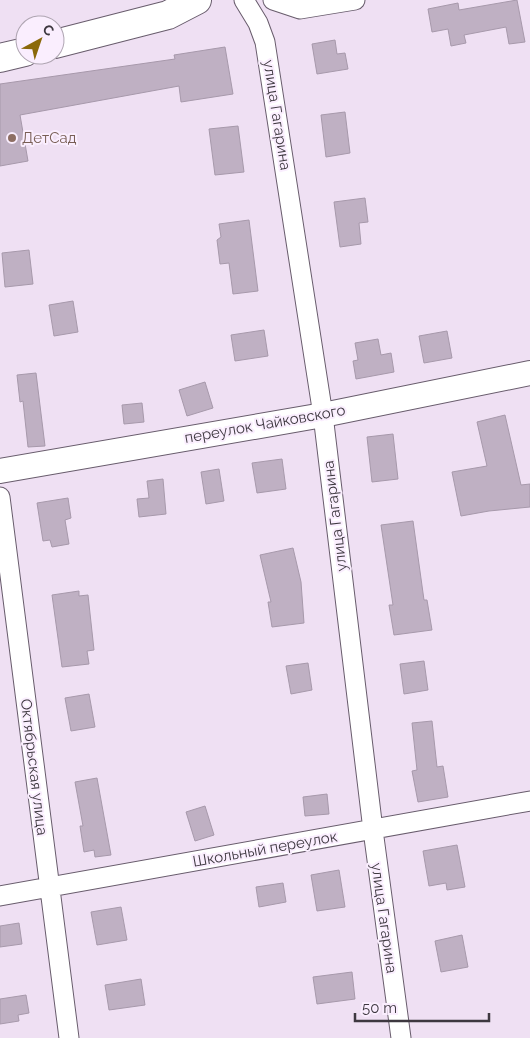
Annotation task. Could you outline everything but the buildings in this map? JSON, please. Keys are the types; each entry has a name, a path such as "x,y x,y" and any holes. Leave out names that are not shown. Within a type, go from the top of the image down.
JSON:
{"main road":[{"path":"65,41 168,15 197,0"},
{"path":"0,58 15,54"}],"street":[{"name":"улица Гагарина","path":"244,0 258,24 265,42 323,415 373,830 401,1038"},
{"path":"273,0 300,9 355,0"},
{"name":"переулок Чайковского","path":"0,471 323,415 530,374"},
{"name":"Октябрьская улица","path":"0,496 69,1038"},
{"name":"Школьный переулок","path":"0,896 530,801"}],"place":[{"name":"ДетСад","path":"12,138"}]}
